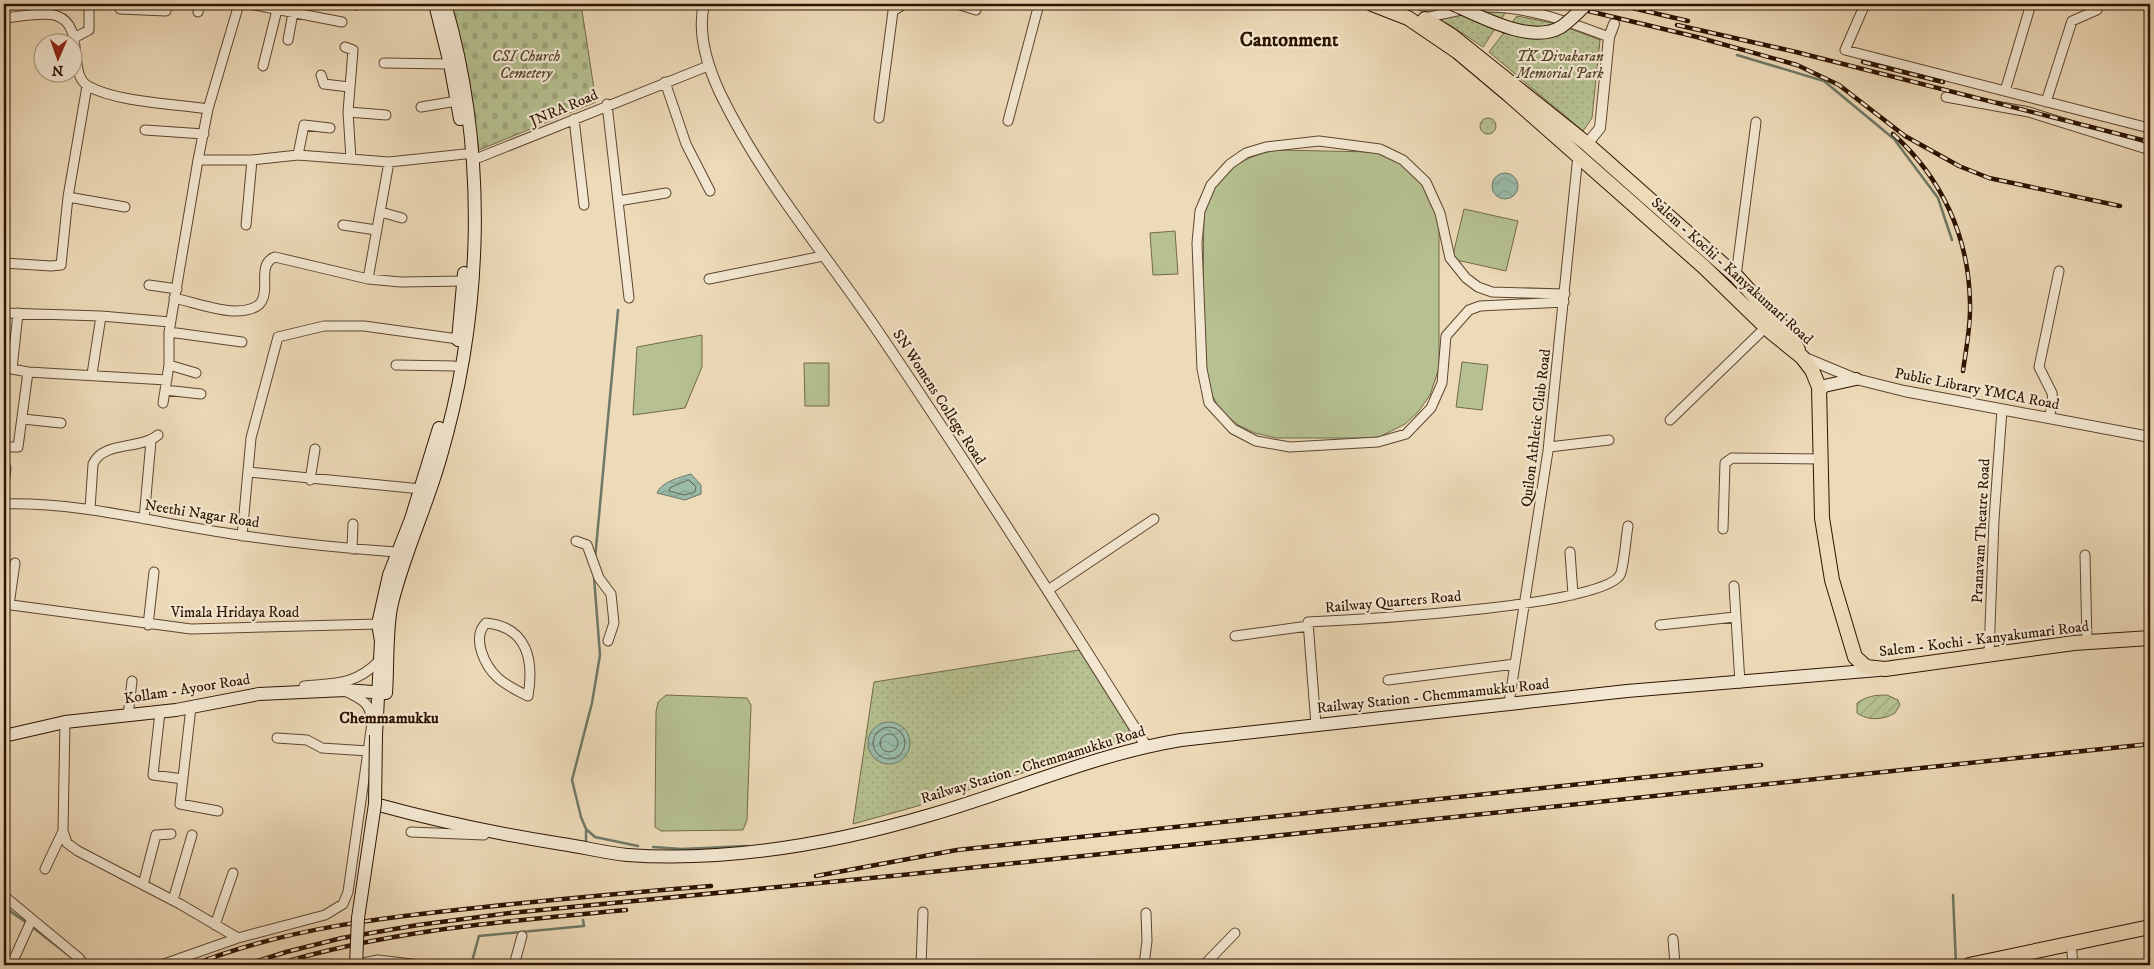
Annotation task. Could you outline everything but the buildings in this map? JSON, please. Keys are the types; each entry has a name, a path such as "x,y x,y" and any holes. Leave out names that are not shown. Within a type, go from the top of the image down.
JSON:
{"main road":[{"path":"382,693 379,662 381,641 378,624 396,552 421,489 438,436 454,366 464,282 469,157 450,64 435,4"},
{"path":"356,965 358,918 375,804 376,735 392,604 441,458 462,370 471,309 473,260 469,157 460,59 445,4"},
{"name":"Salem - Kochi - Kanyakumari Road","path":"1372,4 1408,18 1458,52 1583,150 1766,327 1802,357 1812,370 1819,392 1824,538 1832,580 1850,644 1859,662 1866,667 1885,669 2087,642 2148,641"},
{"path":"1392,4 1423,18 1452,36 1583,150 1736,276 1787,332 1802,357"},
{"path":"1452,4 1504,27 1524,32 1550,31 1561,27 1587,4"},
{"path":"1819,392 1824,386 1856,379"},
{"path":"1843,674 1849,663 1850,644"},
{"name":"Railway Station - Chemmamukku Road","path":"375,804 504,836 604,852 646,856 710,855 792,846 929,815 1146,746 1509,704 1885,669"},
{"name":"Kollam - Ayoor Road","path":"4,736 65,722 160,712 259,694 345,690 382,693"},
{"path":"1969,965 2071,942 2150,927"}],"street":[{"path":"82,34 89,30 89,4"},
{"path":"117,4 120,9 166,11"},
{"path":"163,403 169,366 169,327 208,108 240,4"},
{"path":"249,4 342,22"},
{"name":"SN Womens College Road","path":"704,4 702,34 708,66 720,93 766,176 878,332 1048,590 1146,746"},
{"path":"879,118 893,11 904,4"},
{"path":"957,4 976,10"},
{"path":"1008,121 1038,4"},
{"path":"1865,4 1845,50 2145,127"},
{"path":"2005,91 2031,4"},
{"path":"2046,102 2072,21 2097,10 2098,4"},
{"path":"1423,18 1483,7 1526,11 1560,19 1609,37"},
{"path":"263,66 277,10"},
{"path":"288,40 293,13"},
{"path":"4,18 57,16 66,22 71,32"},
{"path":"1583,150 1600,128 1609,37 1614,24"},
{"path":"345,47 353,50 348,112 351,159"},
{"path":"384,63 450,64"},
{"name":"JNRA Road","path":"198,160 252,160 298,155 389,162 469,157 574,119 607,104 708,66"},
{"path":"321,75 324,84 349,87"},
{"path":"82,82 87,86 123,97 208,108"},
{"path":"665,82 686,144 710,191"},
{"path":"4,263 51,266 61,264 68,197 87,86"},
{"path":"1946,98 2029,112 2150,150"},
{"path":"421,107 457,101"},
{"path":"607,104 629,298"},
{"path":"348,112 386,115"},
{"path":"574,119 584,205"},
{"path":"1736,276 1756,122"},
{"path":"298,155 304,125 330,128"},
{"path":"145,130 204,134"},
{"path":"1319,141 1380,148 1403,160 1426,182 1440,213 1450,258 1466,278 1478,287 1492,292 1564,298 1480,306 1469,310 1446,336 1442,383 1431,408 1406,434 1378,442 1290,448 1256,441 1234,429 1209,402 1202,369 1197,243 1200,211 1211,185 1230,164 1246,153 1266,147 1319,141"},
{"name":"Quilon Athletic Club Road","path":"1509,704 1549,447 1564,298 1583,150"},
{"path":"246,226 252,160"},
{"path":"368,279 389,162"},
{"path":"618,201 666,193"},
{"path":"68,197 125,207"},
{"path":"381,212 402,218"},
{"path":"343,225 376,230"},
{"path":"149,285 235,311 263,302 266,294 265,266 269,259 275,256 368,279 409,282 464,282"},
{"path":"709,279 823,256"},
{"path":"2049,418 2053,402 2052,394 2039,368 2059,271"},
{"path":"4,313 101,316 169,327 242,342"},
{"path":"18,313 12,369 28,372 92,374 167,380"},
{"path":"92,374 101,316"},
{"path":"242,536 251,438 278,337 324,326 364,326 458,339"},
{"path":"1670,420 1766,327"},
{"name":"Public Library YMCA Road","path":"1802,357 1856,379 1904,391 2150,438"},
{"path":"396,364 454,366"},
{"path":"169,366 196,373"},
{"path":"4,447 18,447 28,372"},
{"path":"165,390 201,394"},
{"name":"Pranavam Theatre Road","path":"1989,654 1994,520 2002,410"},
{"path":"23,418 61,424"},
{"path":"90,509 93,464 96,458 103,452 154,438 144,519"},
{"path":"1549,447 1608,440"},
{"path":"310,480 315,449"},
{"path":"1723,529 1725,463 1732,458 1822,459"},
{"path":"4,484 6,468"},
{"path":"248,472 310,480 421,489"},
{"name":"Neethi Nagar Road","path":"4,504 33,503 90,509 242,536 352,549 396,552"},
{"path":"1048,590 1154,519"},
{"path":"352,549 354,524"},
{"path":"1524,604 1573,595 1611,582 1620,575 1628,526"},
{"path":"576,541 586,545 599,578 612,594 614,623 608,641"},
{"path":"1570,552 1573,595"},
{"path":"2085,555 2087,642"},
{"path":"6,605 15,563"},
{"path":"148,625 154,572"},
{"path":"1734,586 1740,683"},
{"name":"Railway Quarters Road","path":"1316,726 1308,622 1524,604"},
{"name":"Vimala Hridaya Road","path":"6,605 148,625 191,629 378,624"},
{"path":"1660,625 1735,616"},
{"path":"486,623 501,624 514,634 524,646 532,674 528,696 497,677 481,653 479,644 482,628 486,623"},
{"path":"1235,636 1308,626"},
{"path":"259,694 346,681 363,676 379,662"},
{"path":"1388,680 1515,664"},
{"path":"128,716 132,680"},
{"path":"161,965 238,938 324,915 342,904 348,892 372,723 371,710 366,703 345,690"},
{"path":"191,707 180,804 218,811"},
{"path":"160,712 153,775 183,779"},
{"path":"45,869 63,832 65,722"},
{"path":"277,738 307,740 322,748 368,752"},
{"path":"63,832 68,843 78,851 172,900 238,938"},
{"path":"411,832 504,836"},
{"path":"143,885 156,834 171,834"},
{"path":"172,900 192,835"},
{"path":"215,925 233,874"},
{"path":"4,896 80,958 84,965"},
{"path":"921,965 923,912"},
{"path":"1144,965 1147,941 1146,913"},
{"path":"13,961 32,919"},
{"path":"1204,965 1234,933"},
{"path":"500,965 514,965 522,936"},
{"path":"1674,939 1675,965"},
{"path":"2071,942 2074,965"},
{"path":"1994,965 2005,961 2010,956"},
{"path":"352,965 378,962 420,965"}],"green space":[{"name":"CSI Church Cemetery","path":"451,4 581,4 596,102 479,150 464,61"},
{"path":"1406,4 1511,4 1483,47 1450,25"},
{"name":"TK Divakaran Memorial Park","path":"1517,16 1558,24 1600,40 1592,118 1583,131 1489,52"},
{"path":"1485,118 1491,118 1496,123 1494,132 1485,134 1480,129 1480,123"},
{"path":"1277,150 1373,152 1397,159 1427,187 1433,200 1439,226 1439,368 1430,395 1418,412 1405,424 1379,437 1276,438 1255,433 1238,425 1220,410 1209,389 1202,369 1204,208 1216,185 1232,168 1252,157"},
{"path":"1464,209 1518,221 1506,271 1452,259"},
{"path":"1175,231 1178,274 1153,275 1150,233"},
{"path":"702,335 702,367 685,408 633,415 637,347"},
{"path":"1462,362 1488,365 1482,410 1456,407"},
{"path":"804,363 829,363 829,406 805,406"},
{"path":"1079,650 1127,721 1129,731 1121,742 914,807 853,824 874,682"},
{"path":"666,695 747,698 751,705 747,820 743,830 661,831 655,827 656,712 658,702"},
{"path":"1887,695 1898,700 1900,705 1895,713 1876,719 1861,716 1857,713 1857,703 1871,696"}],"water":[{"path":"1505,173 1514,177 1518,186 1514,195 1505,199 1496,195 1492,186 1496,177"},
{"path":"691,474 701,485 701,494 685,500 657,493 667,483 676,478"},
{"path":"889,722 904,728 910,743 904,758 889,764 874,758 868,743 874,728"}],"waterway":[{"path":"1737,55 1824,81 1894,139 1938,198 1952,240"},
{"path":"595,559 618,310"},
{"path":"594,577 600,655 592,703 572,780 581,817 586,829 595,837 638,846"},
{"path":"586,829 586,843"},
{"path":"653,847 682,849 747,846"},
{"path":"1953,895 1956,965"},
{"path":"4,907 27,923"},
{"path":"471,965 479,936 584,926 583,920"},
{"path":"31,926 71,957"}],"railway":[{"path":"1559,4 1697,37 1797,65 1839,85 1905,136 1959,166 1989,178 2120,206"},
{"path":"1615,4 1688,21"},
{"path":"1677,25 1796,52 2150,142"},
{"path":"1863,62 1943,82"},
{"path":"1893,134 1926,170 1939,189 1950,210 1958,232 1964,255 1970,303 1969,329 1963,371"},
{"path":"245,965 286,952 342,938 418,925 510,913 902,875 2150,744"},
{"path":"816,876 957,850 1761,765"},
{"path":"193,965 228,952 300,933 374,920 541,901 711,886"},
{"path":"275,965 361,943 449,928 626,910"}],"district":[{"name":"Cantonment","path":"1289,40"},
{"name":"Chemmamukku","path":"389,718"}]}
